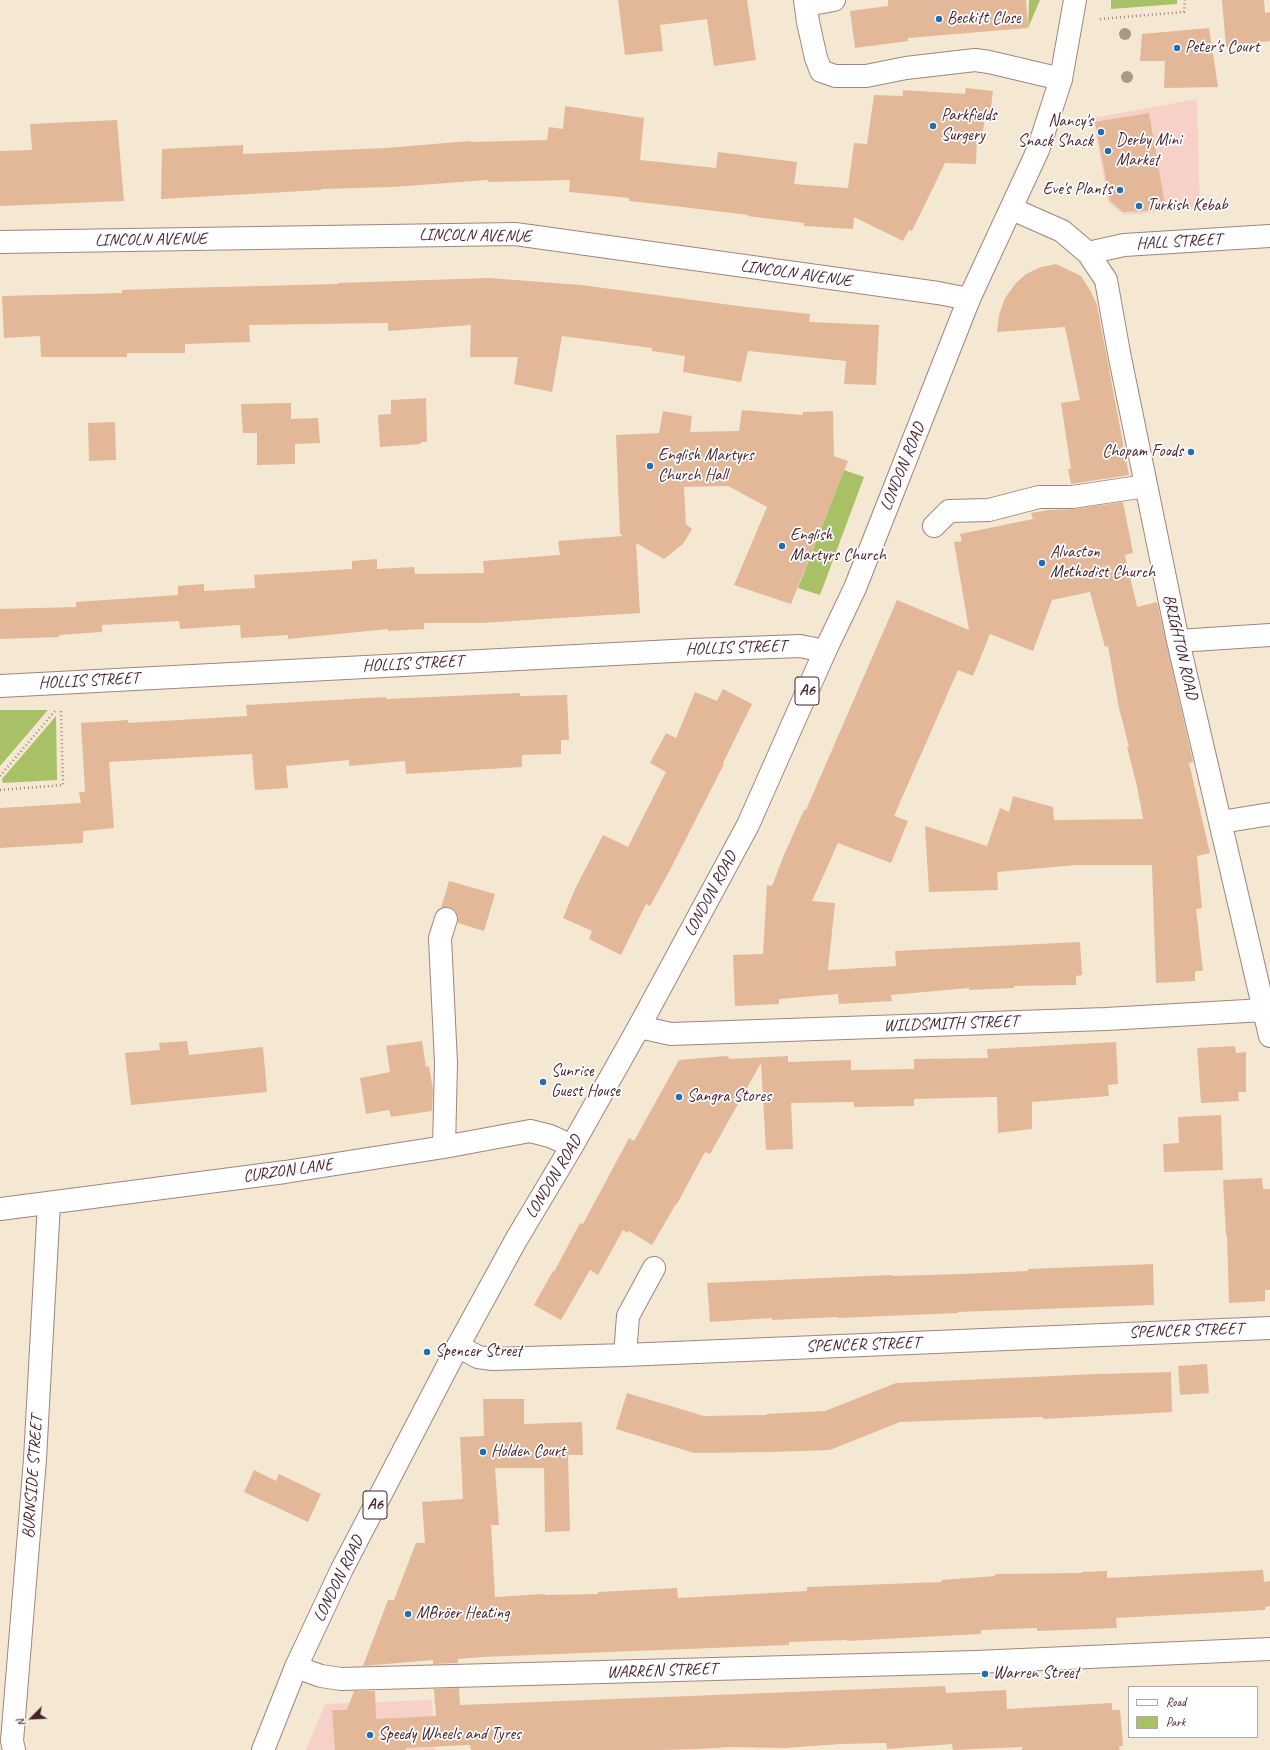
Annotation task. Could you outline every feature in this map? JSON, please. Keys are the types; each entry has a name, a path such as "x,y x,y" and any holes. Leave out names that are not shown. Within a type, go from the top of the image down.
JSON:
{"street":[{"path":"834,0 805,3 816,58 821,71 834,76 866,76 906,68 975,60 1061,79"},
{"name":"LONDON ROAD","path":"263,1750 296,1667 342,1569 458,1346 516,1240 572,1146 639,1027 748,825 825,651 855,588 969,299 1038,150 1061,79 1075,0"},
{"name":"BRIGHTON ROAD","path":"1012,209 1062,231 1088,253 1106,280 1118,353 1178,641 1270,1036"},
{"name":"LINCOLN AVENUE","path":"0,242 515,234 938,293 969,299"},
{"name":"HALL STREET","path":"1088,253 1124,245 1270,236"},
{"path":"934,526 950,511 989,510 1039,497 1072,498 1146,486"},
{"path":"1178,641 1270,635"},
{"name":"HOLLIS STREET","path":"0,686 692,650 800,646 825,651"},
{"path":"1221,822 1270,814"},
{"path":"444,1147 446,1063 440,938 446,919"},
{"name":"WILDSMITH STREET","path":"639,1027 671,1034 1106,1019 1264,1010"},
{"name":"CURZON LANE","path":"0,1209 285,1172 444,1147 530,1131 550,1136 572,1146"},
{"name":"BURNSIDE STREET","path":"14,1750 12,1741 35,1460 49,1203"},
{"path":"625,1355 628,1316 654,1268"},
{"name":"SPENCER STREET","path":"458,1346 478,1357 493,1359 625,1355 1270,1328"},
{"name":"WARREN STREET","path":"296,1667 321,1676 341,1679 976,1662 1270,1649"}],"path":[{"path":"1072,22 1184,12 1186,0"},
{"path":"0,776 61,704 63,785 0,790"}],"shaded area":[{"path":"1197,99 1200,209 1124,215 1108,202 1093,118"},
{"path":"432,1700 435,1750 306,1750 325,1704"}],"green space":[{"path":"1029,0 1040,0 1028,28"},
{"path":"1111,0 1177,0 1177,4 1111,9"},
{"path":"844,470 864,477 820,595 798,588"},
{"path":"0,710 48,710 0,766"},
{"path":"56,716 57,780 3,783 2,779"}],"building":[{"path":"618,0 747,0 756,60 714,66 707,19 660,25 663,51 625,55"},
{"name":"Beckitt Close","path":"888,0 1026,0 1028,28 908,38 908,41 855,48 850,11 888,6"},
{"path":"1222,0 1264,0 1265,13 1270,12 1270,41 1226,47"},
{"name":"Peter's Court","path":"1209,28 1218,87 1164,88 1165,61 1140,61 1142,34"},
{"path":"966,88 993,91 990,116 985,117 982,137 977,136 976,164 945,163 912,231 909,230 903,241 854,217 853,229 804,226 804,223 629,201 629,198 569,192 570,180 488,182 488,180 393,187 321,189 161,199 162,149 243,145 243,154 386,148 470,141 547,140 549,127 563,129 565,106 644,118 640,160 716,168 718,152 797,162 794,184 848,188 854,143 867,144 874,95 903,96 903,90 965,94"},
{"path":"1149,113 1166,210 1123,212 1110,201 1095,122"},
{"path":"117,120 124,201 0,206 0,151 32,150 30,124"},
{"path":"1056,264 1081,276 1097,305 1129,475 1071,484 1068,469 1071,469 1061,403 1080,400 1065,327 997,332 999,315 1005,298 1016,283 1026,274 1041,267"},
{"path":"489,278 581,285 810,314 809,322 879,325 876,385 844,384 846,361 748,351 741,382 683,372 685,356 652,351 652,348 562,336 552,392 514,384 518,357 470,357 471,325 388,331 388,323 249,325 250,342 185,344 185,353 127,353 127,357 41,357 40,336 4,338 2,296 122,293 122,290"},
{"path":"426,398 427,442 421,442 421,444 380,447 378,415 391,414 391,400"},
{"path":"291,403 291,419 318,418 320,443 295,444 295,464 257,465 257,433 243,433 241,404"},
{"path":"742,410 803,415 803,412 833,411 834,456 848,461 791,604 734,585 767,507 728,486 684,487 686,524 692,529 683,544 664,559 636,543 640,613 481,623 424,623 424,629 388,631 388,629 288,639 288,635 241,638 240,625 180,629 179,621 102,625 102,632 59,635 59,637 0,639 0,609 76,607 76,602 178,595 178,586 204,584 204,591 255,588 254,575 352,569 352,561 377,559 377,569 414,567 415,574 484,573 483,561 560,555 558,541 623,536 620,534 616,435 659,433 663,411 692,416 690,432 739,431"},
{"path":"115,422 116,460 89,461 88,423"},
{"path":"1123,502 1133,553 1125,555 1137,607 1157,602 1193,762 1189,763 1210,853 1197,856 1202,908 1196,909 1203,971 1195,971 1195,981 1156,983 1152,865 1076,865 997,872 998,890 929,892 925,826 987,846 1000,808 1009,812 1013,796 1053,807 1054,820 1143,819 1137,786 1127,747 1129,747 1119,708 1108,646 1105,647 1090,592 1052,600 1033,651 990,634 973,676 958,670 894,816 908,821 891,863 838,843 812,901 835,903 828,970 896,966 895,951 1080,942 1082,975 1076,976 1076,985 1014,986 1014,988 969,990 969,988 891,995 892,1001 839,1004 838,994 779,999 779,1004 735,1006 733,955 763,954 767,885 772,886 784,855 804,810 806,810 897,600 969,630 954,542 962,541 960,534 1033,519 1031,513"},
{"path":"723,689 752,704 723,763 724,764 670,870 650,906 646,904 621,955 589,939 592,931 563,918 575,889 603,835 628,847 666,772 650,763 666,733 676,738 695,692 717,701"},
{"path":"520,693 520,696 567,695 569,740 561,740 561,754 522,755 522,767 406,774 405,761 349,766 349,760 286,766 288,788 255,790 252,754 109,762 114,828 83,831 83,843 0,848 0,808 81,803 79,792 85,792 81,723 128,720 128,723 247,716 246,705 386,697 386,699"},
{"path":"449,881 495,894 484,931 458,923 458,916 455,910 449,907 441,908"},
{"path":"187,1041 189,1055 263,1047 267,1092 131,1105 125,1053 160,1050 159,1043"},
{"path":"422,1041 426,1067 429,1066 433,1090 432,1111 391,1117 389,1110 366,1114 360,1078 390,1072 386,1046"},
{"path":"1116,1042 1118,1084 1108,1085 1109,1096 1032,1102 1032,1129 998,1133 997,1097 914,1099 914,1106 854,1107 854,1102 791,1103 793,1149 766,1150 761,1063 710,1154 705,1152 677,1204 652,1245 629,1231 628,1233 623,1230 598,1275 590,1270 561,1320 534,1305 553,1271 554,1272 580,1223 583,1224 629,1138 634,1141 679,1060 727,1056 730,1059 788,1056 788,1062 851,1060 851,1070 914,1069 914,1059 988,1058 987,1049"},
{"path":"1235,1046 1236,1053 1246,1052 1246,1092 1238,1092 1239,1101 1201,1103 1197,1048"},
{"path":"1221,1115 1223,1170 1164,1172 1163,1144 1179,1143 1178,1117"},
{"path":"1262,1178 1263,1189 1270,1189 1270,1290 1265,1290 1265,1301 1229,1303 1227,1235 1223,1180"},
{"path":"1153,1264 1154,1305 837,1318 772,1320 772,1318 710,1322 707,1283 892,1275 963,1274 1028,1271 1028,1269"},
{"path":"1207,1364 1209,1393 1180,1395 1178,1366"},
{"path":"1171,1372 1172,1412 1043,1419 1043,1417 900,1422 830,1450 694,1453 616,1429 627,1393 704,1416 766,1415 825,1411 896,1383"},
{"path":"483,1399 524,1399 524,1424 582,1422 583,1455 568,1455 570,1531 545,1532 544,1468 495,1468 499,1525 491,1525 495,1597 545,1594 598,1594 598,1592 677,1588 678,1598 807,1591 807,1587 942,1582 941,1580 995,1576 995,1574 1082,1573 1107,1571 1107,1578 1263,1570 1264,1582 1270,1581 1270,1606 1265,1607 1265,1610 1116,1618 1117,1628 1037,1631 1037,1628 981,1630 981,1634 847,1641 789,1642 789,1645 481,1657 458,1659 458,1663 433,1664 433,1660 363,1666 388,1600 394,1600 416,1543 425,1543 422,1502 463,1499 460,1437 484,1436"},
{"path":"254,1470 276,1481 279,1474 321,1494 308,1522 244,1492"},
{"path":"945,1686 946,1693 1006,1690 1007,1709 1112,1703 1112,1710 1120,1710 1123,1746 1119,1746 1120,1750 1022,1750 1022,1747 953,1750 952,1744 887,1749 886,1743 841,1744 784,1748 731,1747 657,1750 471,1750 470,1745 406,1748 406,1750 335,1750 332,1710 347,1710 354,1691 375,1691 376,1719 436,1716 434,1689 459,1688 460,1705"}],"place":[{"name":"Beckitt Close","path":"939,19"},
{"name":"Peter's Court","path":"1177,48"},
{"name":"Parkfields Surgery","path":"933,126"},
{"name":"Nancy's Snack Shack","path":"1101,132"},
{"name":"Derby Mini Market","path":"1108,151"},
{"name":"Eve's Plants","path":"1120,190"},
{"name":"Turkish Kebab","path":"1139,206"},
{"name":"Chopam Foods","path":"1191,452"},
{"name":"English Martyrs Church Hall","path":"650,466"},
{"name":"English Martyrs Church","path":"782,546"},
{"name":"Alvaston Methodist Church","path":"1042,563"},
{"name":"Sunrise Guest House","path":"543,1082"},
{"name":"Sangra Stores","path":"679,1097"},
{"name":"Spencer Street","path":"427,1352"},
{"name":"Holden Court","path":"483,1452"},
{"name":"MBröer Heating","path":"408,1614"},
{"name":"Warren Street","path":"985,1674"},
{"name":"Speedy Wheels and Tyres","path":"370,1735"}]}
